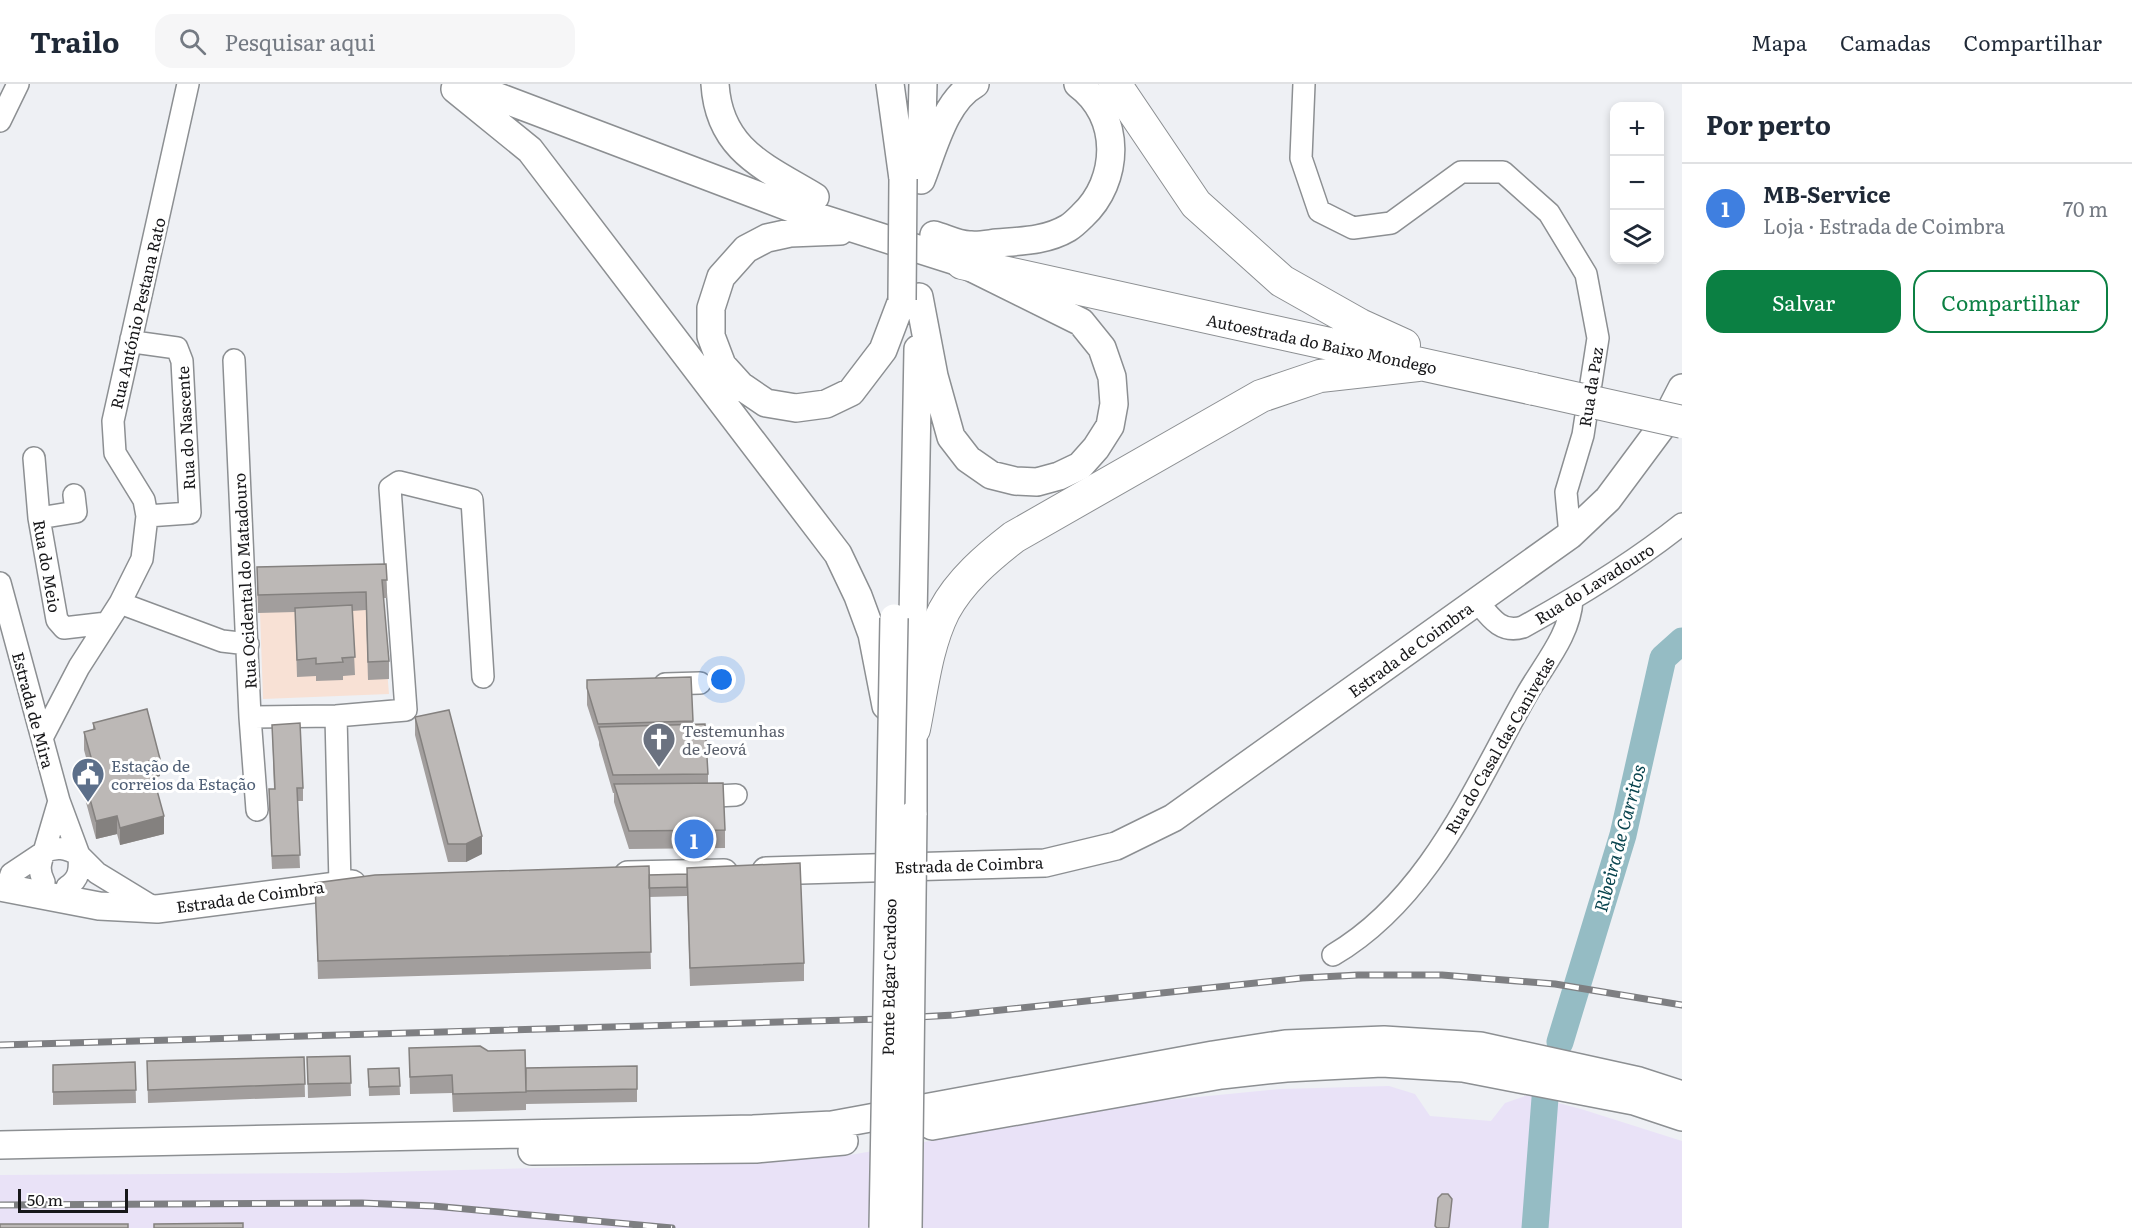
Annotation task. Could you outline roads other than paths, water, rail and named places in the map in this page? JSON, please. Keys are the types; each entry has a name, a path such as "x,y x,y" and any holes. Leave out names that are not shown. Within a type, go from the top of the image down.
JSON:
{"highway":[{"path":"1115,84 1196,204 1282,281 1411,355"},
{"name":"Autoestrada do Baixo Mondego","path":"965,254 1536,381 1682,403"},
{"path":"903,730 933,638 945,611 961,586 988,558 1014,537 1261,396 1320,376 1411,355"},
{"name":"Autoestrada do Baixo Mondego","path":"1536,381 1682,422"}],"main road":[{"path":"450,84 530,150 838,554 858,596 903,730"},
{"path":"464,84 802,212 859,231 965,254 1041,239 1069,228 1088,210 1102,192 1110,172 1112,148 1107,126 1099,108 1086,90 1078,84"},
{"path":"516,84 728,166 815,197 965,254 1081,322 1102,348 1112,377 1114,404 1110,426 1096,448 1080,466 1059,477 1037,482 1015,481 992,475 968,459 951,436 910,299 912,180 905,84"},
{"path":"715,84 716,103 725,128 749,157 815,197"},
{"path":"890,84 912,180"},
{"path":"912,180 923,84"},
{"path":"912,180 947,114 964,90 975,84"},
{"path":"859,231 790,232 767,238 746,249 721,277 711,308 711,336 722,365 741,386 766,403 796,408 826,404 851,392 883,350 910,299"},
{"name":"Ponte Edgar Cardoso","path":"908,1228 903,730 910,299"},
{"name":"Estrada de Coimbra","path":"609,876 1045,863 1116,846 1173,818 1570,535 1608,499 1663,425 1682,388"},
{"name":"Ponte Edgar Cardoso","path":"883,1228 903,730"},
{"name":"Estrada de Coimbra","path":"4,878 54,888 99,906 157,909 340,884 375,883"},
{"path":"754,1139 1213,1055 1285,1044 1384,1040 1480,1046 1639,1081 1682,1095"},
{"path":"1,1145 754,1139 830,1144 1221,1075 1286,1068 1382,1064 1463,1068 1634,1101 1682,1117"}],"street":[{"path":"0,121 18,84"},
{"name":"Rua António Pestana Rato","path":"42,738 79,667 120,603 142,559 147,516 144,500 115,453 112,420 188,84"},
{"name":"Rua da Paz","path":"1305,84 1301,158 1319,211 1353,228 1391,223 1461,172 1503,172 1549,213 1586,274 1598,338 1583,435 1566,492 1570,535"},
{"name":"Rua do Nascente","path":"131,339 160,347 177,348 182,361 190,513 147,516"},
{"name":"Rua Ocidental do Matadouro","path":"234,360 256,810"},
{"name":"Rua do Meio","path":"34,458 39,518 57,620 64,628 107,623"},
{"path":"250,717 336,716 406,710 390,488 399,482 472,500 483,677"},
{"path":"39,518 76,512 74,495"},
{"name":"Rua do Lavadouro","path":"1477,601 1493,620 1509,630 1523,627 1572,600 1641,556 1682,524"},
{"name":"Estrada de Mira","path":"0,584 59,801 79,855"},
{"name":"Rua do Casal das Canivetas","path":"1333,955 1362,936 1413,885 1466,809 1527,694 1556,647 1571,616 1572,600"},
{"path":"120,603 222,641 248,644"},
{"path":"646,685 700,683"},
{"path":"336,716 340,884"},
{"path":"679,798 736,795"},
{"path":"59,801 39,866 40,873 54,888 77,879 79,855"},
{"path":"4,878 54,847 69,849 98,873 157,909"},
{"path":"1463,1068 1480,1046"}],"waterway":[{"name":"Ribeira de Carritos","path":"1560,1042 1623,835 1663,658 1682,641"},
{"path":"1535,1228 1545,1098"}],"railway":[{"path":"0,1045 881,1019 954,1015 1302,978 1358,975 1442,975 1555,984 1682,1005"},
{"path":"0,1205 362,1203 433,1206 672,1228"}],"place":[{"name":"Testemunhas de Jeová","path":"659,768"},
{"name":"Estação de correios da Estação","path":"88,803"},
{"name":"MB-Service","path":"694,839"}]}
